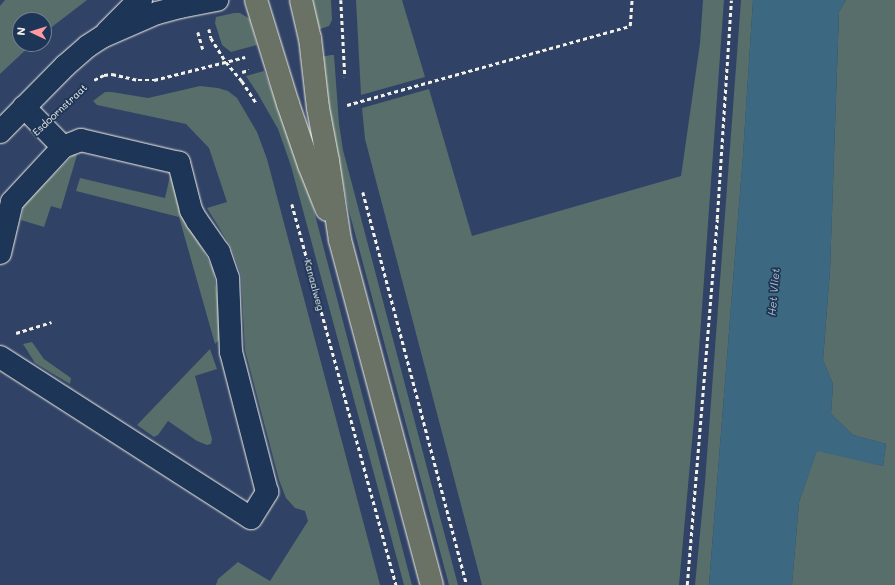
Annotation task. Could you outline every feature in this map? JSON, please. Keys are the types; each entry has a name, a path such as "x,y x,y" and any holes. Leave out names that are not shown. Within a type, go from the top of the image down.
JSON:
{"main road":[{"path":"256,0 270,49 309,165 340,240"},
{"path":"301,0 310,38 318,108 340,240 432,585"}],"street":[{"path":"102,37 141,0"},
{"path":"0,132 65,66 88,46 102,37 157,13 209,2"},
{"path":"24,107 63,146"},
{"path":"0,253 12,202 63,146 81,140 179,163 191,210 219,252 228,278 231,352 267,492 251,518 0,357"}],"path":[{"path":"341,0 346,84"},
{"path":"347,106 630,26 632,0"},
{"path":"687,585 717,219 731,0"},
{"path":"209,2 211,38 226,62 242,81 260,110"},
{"name":"Esdoornstraat","path":"91,81 112,74 138,80 154,80 226,62"},
{"path":"346,98 347,112"},
{"path":"362,188 467,585"},
{"name":"Kanaalweg","path":"291,201 396,585"},
{"path":"15,333 51,322"}],"green space":[{"path":"5,0 87,0 52,27 52,12 12,12 12,52 23,52 0,74 0,6"},
{"path":"311,0 331,0 332,20 329,26 317,30"},
{"path":"356,0 402,0 425,77 361,95"},
{"path":"703,0 724,0 694,420 679,585 482,585 365,139 362,108 429,89 472,236 681,176 700,43"},
{"path":"741,0 753,0 743,155 709,585 695,585 705,482"},
{"path":"846,0 895,0 895,585 792,585 799,502 817,450 883,466 886,444 853,435 831,414 833,384 823,360 830,270 839,12"},
{"path":"240,13 250,19 257,45 231,52 222,45 215,23 216,17"},
{"path":"334,55 339,124 343,150 458,585 449,585 349,211 330,126 321,57"},
{"path":"264,71 293,144 308,188 412,585 404,585 291,166 278,129 246,76"},
{"path":"200,86 228,91 237,98 257,132 267,159 380,585 216,585 218,579 238,562 270,581 308,521 305,511 295,508 286,498 279,480 245,350 241,275 231,247 207,208 227,202 209,148 186,124 97,105 93,101 105,92 148,98"},
{"path":"75,153 77,155 61,209 51,206 44,227 21,220 24,205"},
{"path":"170,176 172,177 189,224 213,269 219,307 219,340 215,344 179,217 76,191 80,178 165,198"},
{"path":"32,342 44,359 71,378 70,384 35,363 23,344"},
{"path":"210,349 217,369 195,376 212,439 211,444 207,445 197,441 168,421 158,435 154,437 137,425"}],"water":[{"name":"Het Vliet","path":"753,0 846,0 839,12 830,270 823,360 833,384 831,414 853,435 886,444 883,466 817,451 799,502 792,585 709,585 743,155"}]}
